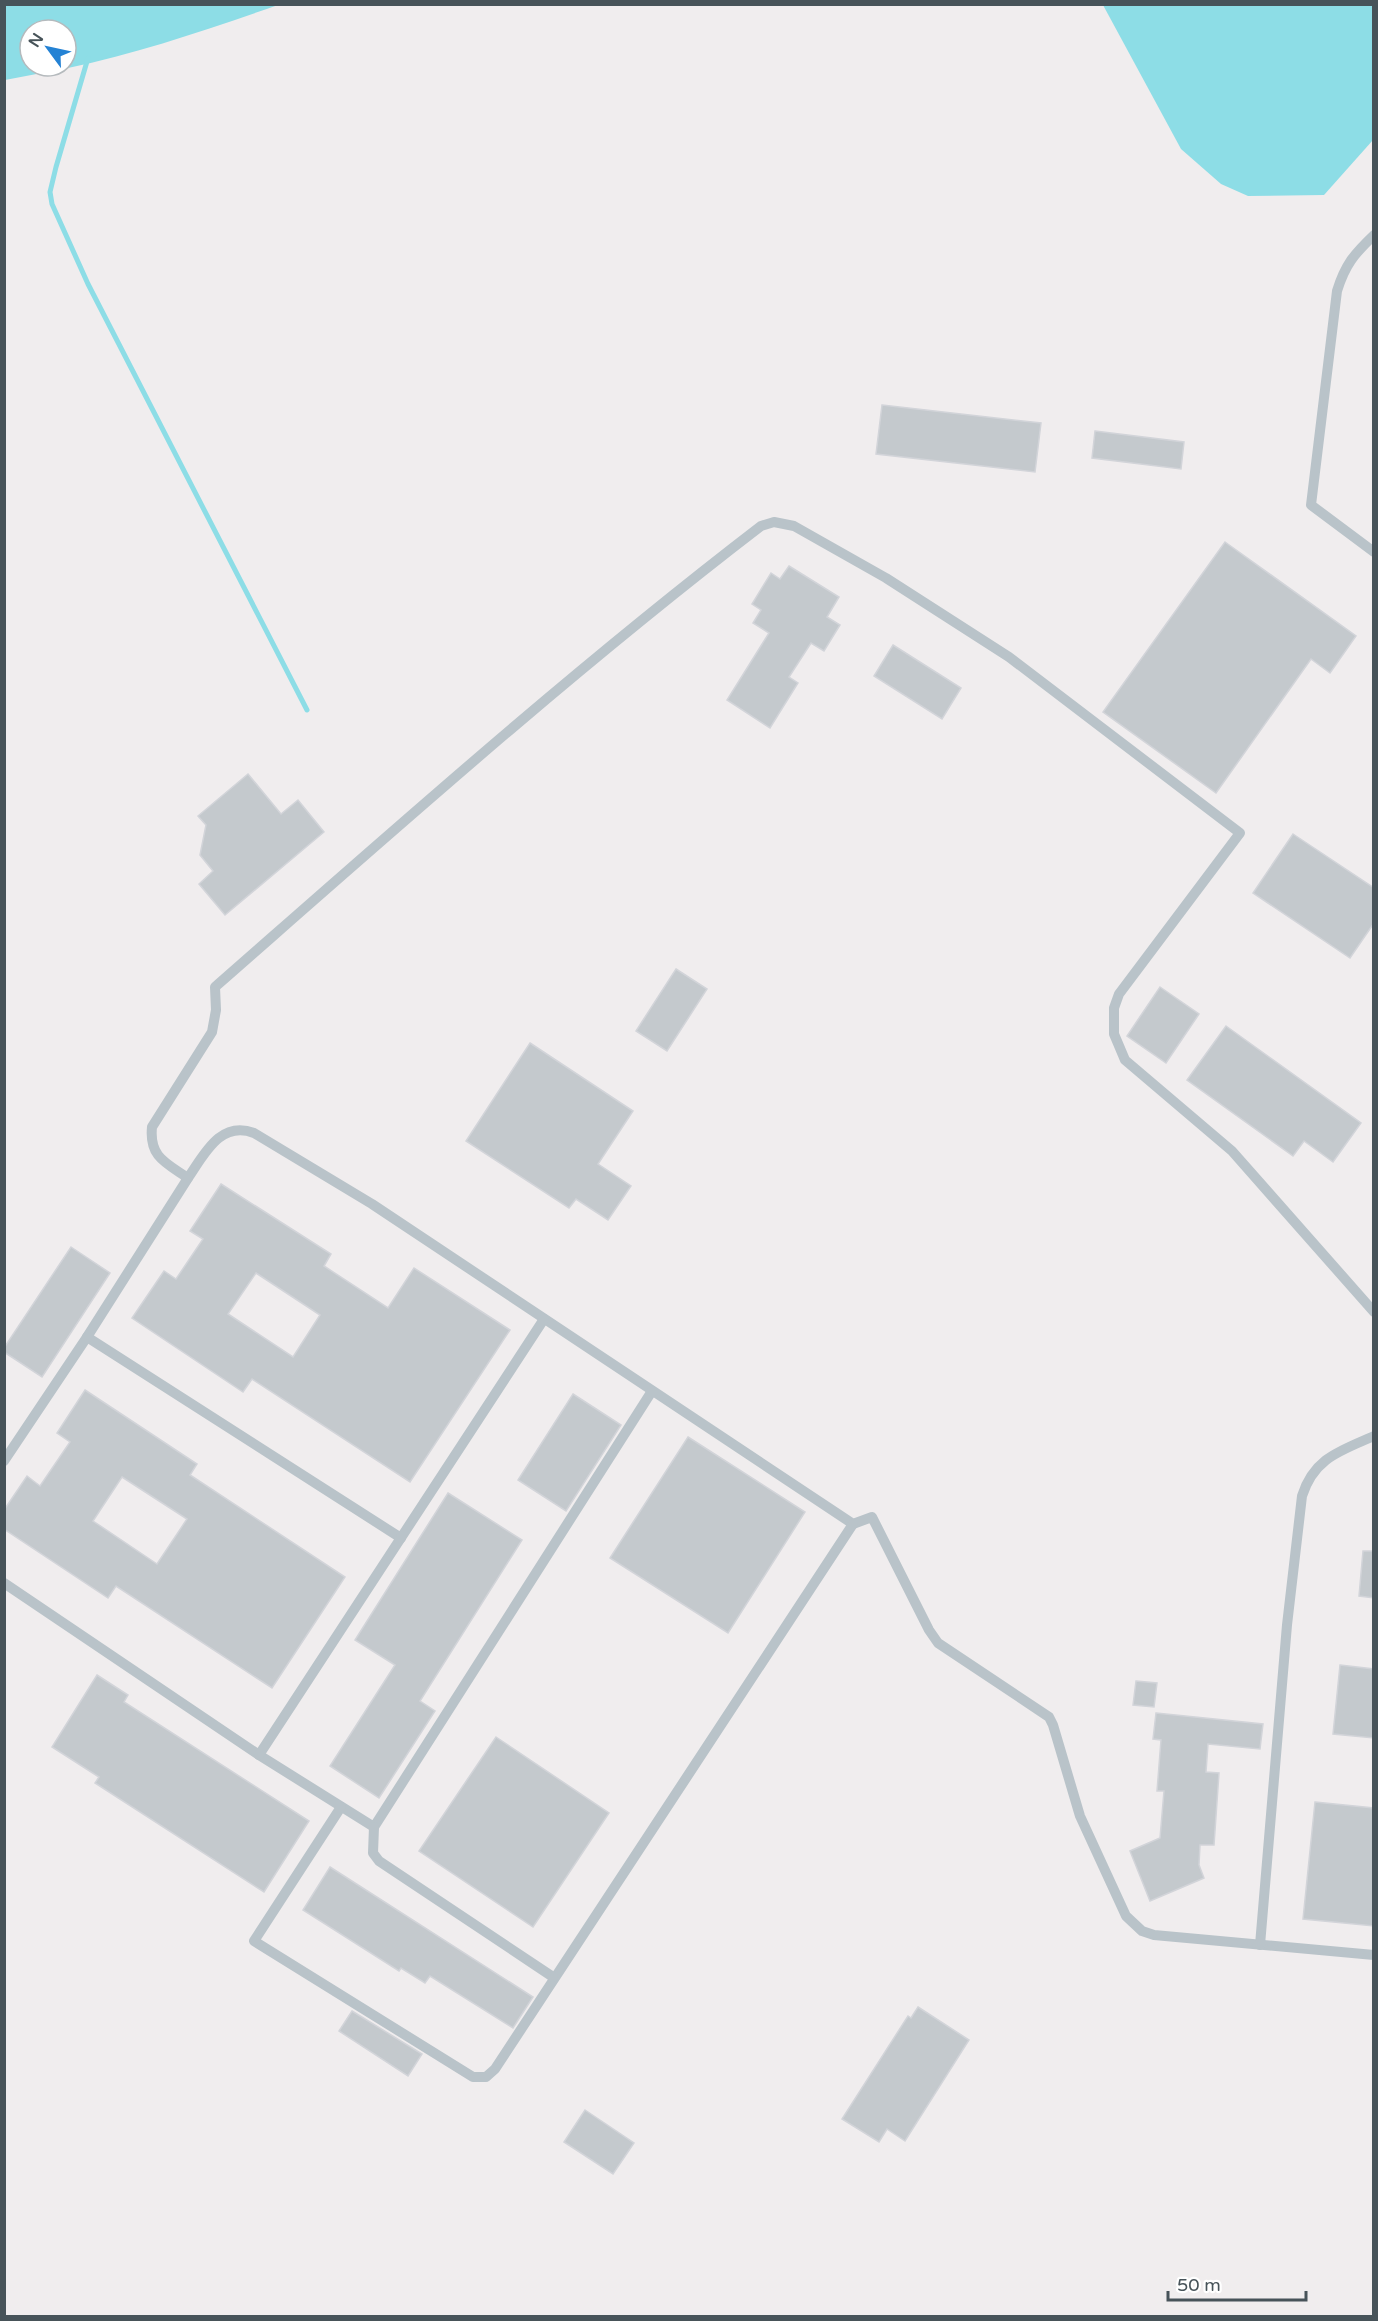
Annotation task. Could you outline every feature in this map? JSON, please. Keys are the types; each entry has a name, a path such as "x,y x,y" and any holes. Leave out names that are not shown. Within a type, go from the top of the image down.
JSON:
{"lane":[{"path":"1374,235 1355,252 1344,269 1336,291 1311,505 1374,552"},
{"path":"188,1178 158,1157 150,1140 152,1127 212,1032 216,1010 214,987 545,698 761,526 780,522 794,526 886,578 1009,657 1240,833 1119,994 1114,1008 1114,1034 1125,1060 1232,1151 1374,1312"},
{"path":"4,1461 87,1337 188,1178 216,1139 223,1134 241,1130 254,1133 372,1204 853,1524"},
{"path":"259,1755 544,1318"},
{"path":"87,1337 401,1538"},
{"path":"554,1977 379,1861 373,1853 374,1827 652,1391"},
{"path":"1260,1945 1287,1625 1302,1496 1306,1483 1321,1463 1338,1452 1374,1436"},
{"path":"341,1806 254,1941 473,2077 479,2078 491,2074 853,1524 872,1517 929,1630 938,1643 1049,1717 1080,1816 1126,1916 1134,1925 1154,1935 1374,1955"},
{"path":"4,1583 259,1755 374,1827"}],"water":[{"path":"5,4 278,4 200,32 78,66 78,18 18,18 18,78 5,80"},
{"path":"1103,5 1373,5 1373,140 1324,195 1248,196 1221,184 1181,149"}],"building":[{"path":"882,405 1041,423 1035,472 876,454"},
{"path":"1095,431 1184,442 1181,469 1092,458"},
{"path":"1225,542 1356,636 1330,673 1311,659 1216,793 1103,712"},
{"path":"789,566 839,597 827,617 840,625 824,651 811,643 789,677 798,683 770,728 727,700 769,633 753,623 761,610 752,604 771,573 780,579"},
{"path":"893,645 961,688 942,719 874,676"},
{"path":"248,774 281,814 298,800 324,832 225,915 199,884 213,871 200,855 206,825 198,816"},
{"path":"1293,834 1374,888 1374,923 1350,958 1253,893"},
{"path":"676,969 707,989 667,1051 636,1031"},
{"path":"1160,987 1199,1014 1166,1063 1127,1036"},
{"path":"1226,1026 1361,1123 1333,1162 1304,1141 1293,1156 1187,1080"},
{"path":"530,1043 633,1111 598,1164 631,1186 608,1220 576,1199 569,1208 466,1141"},
{"path":"221,1184 331,1254 324,1266 388,1308 414,1268 510,1330 410,1482 252,1379 243,1392 132,1318 164,1271 176,1279 203,1239 190,1231","holes":["256,1273 320,1315 293,1357 228,1314"]},
{"path":"71,1247 110,1273 42,1377 4,1352 4,1348"},
{"path":"85,1390 197,1464 190,1475 345,1577 272,1688 116,1586 108,1598 4,1529 4,1510 27,1476 40,1486 70,1442 57,1433","holes":["122,1477 187,1519 157,1564 93,1521"]},
{"path":"573,1394 621,1425 566,1511 518,1480"},
{"path":"688,1437 805,1512 728,1633 610,1558"},
{"path":"448,1493 522,1540 420,1701 435,1711 379,1798 330,1766 395,1665 355,1640"},
{"path":"1363,1551 1374,1551 1374,1598 1359,1596"},
{"path":"1340,1665 1374,1669 1374,1738 1333,1734"},
{"path":"97,1675 128,1695 124,1702 309,1821 264,1892 95,1783 99,1777 52,1747"},
{"path":"1136,1681 1157,1683 1154,1707 1133,1705"},
{"path":"1156,1713 1263,1724 1260,1749 1208,1744 1206,1772 1219,1773 1214,1845 1200,1845 1199,1865 1204,1878 1150,1901 1130,1851 1160,1838 1164,1791 1157,1791 1161,1740 1153,1739"},
{"path":"496,1737 609,1813 533,1927 419,1851"},
{"path":"1315,1802 1374,1808 1374,1926 1303,1919"},
{"path":"330,1867 533,1997 513,2028 430,1976 425,1983 401,1968 399,1971 303,1910"},
{"path":"918,2007 969,2040 905,2141 887,2129 879,2142 842,2119 908,2016 911,2018"},
{"path":"352,2011 422,2054 408,2076 339,2031"},
{"path":"585,2110 634,2143 613,2174 564,2142"}],"waterway":[{"path":"88,58 56,167 50,192 52,204 88,284 307,710"}]}
